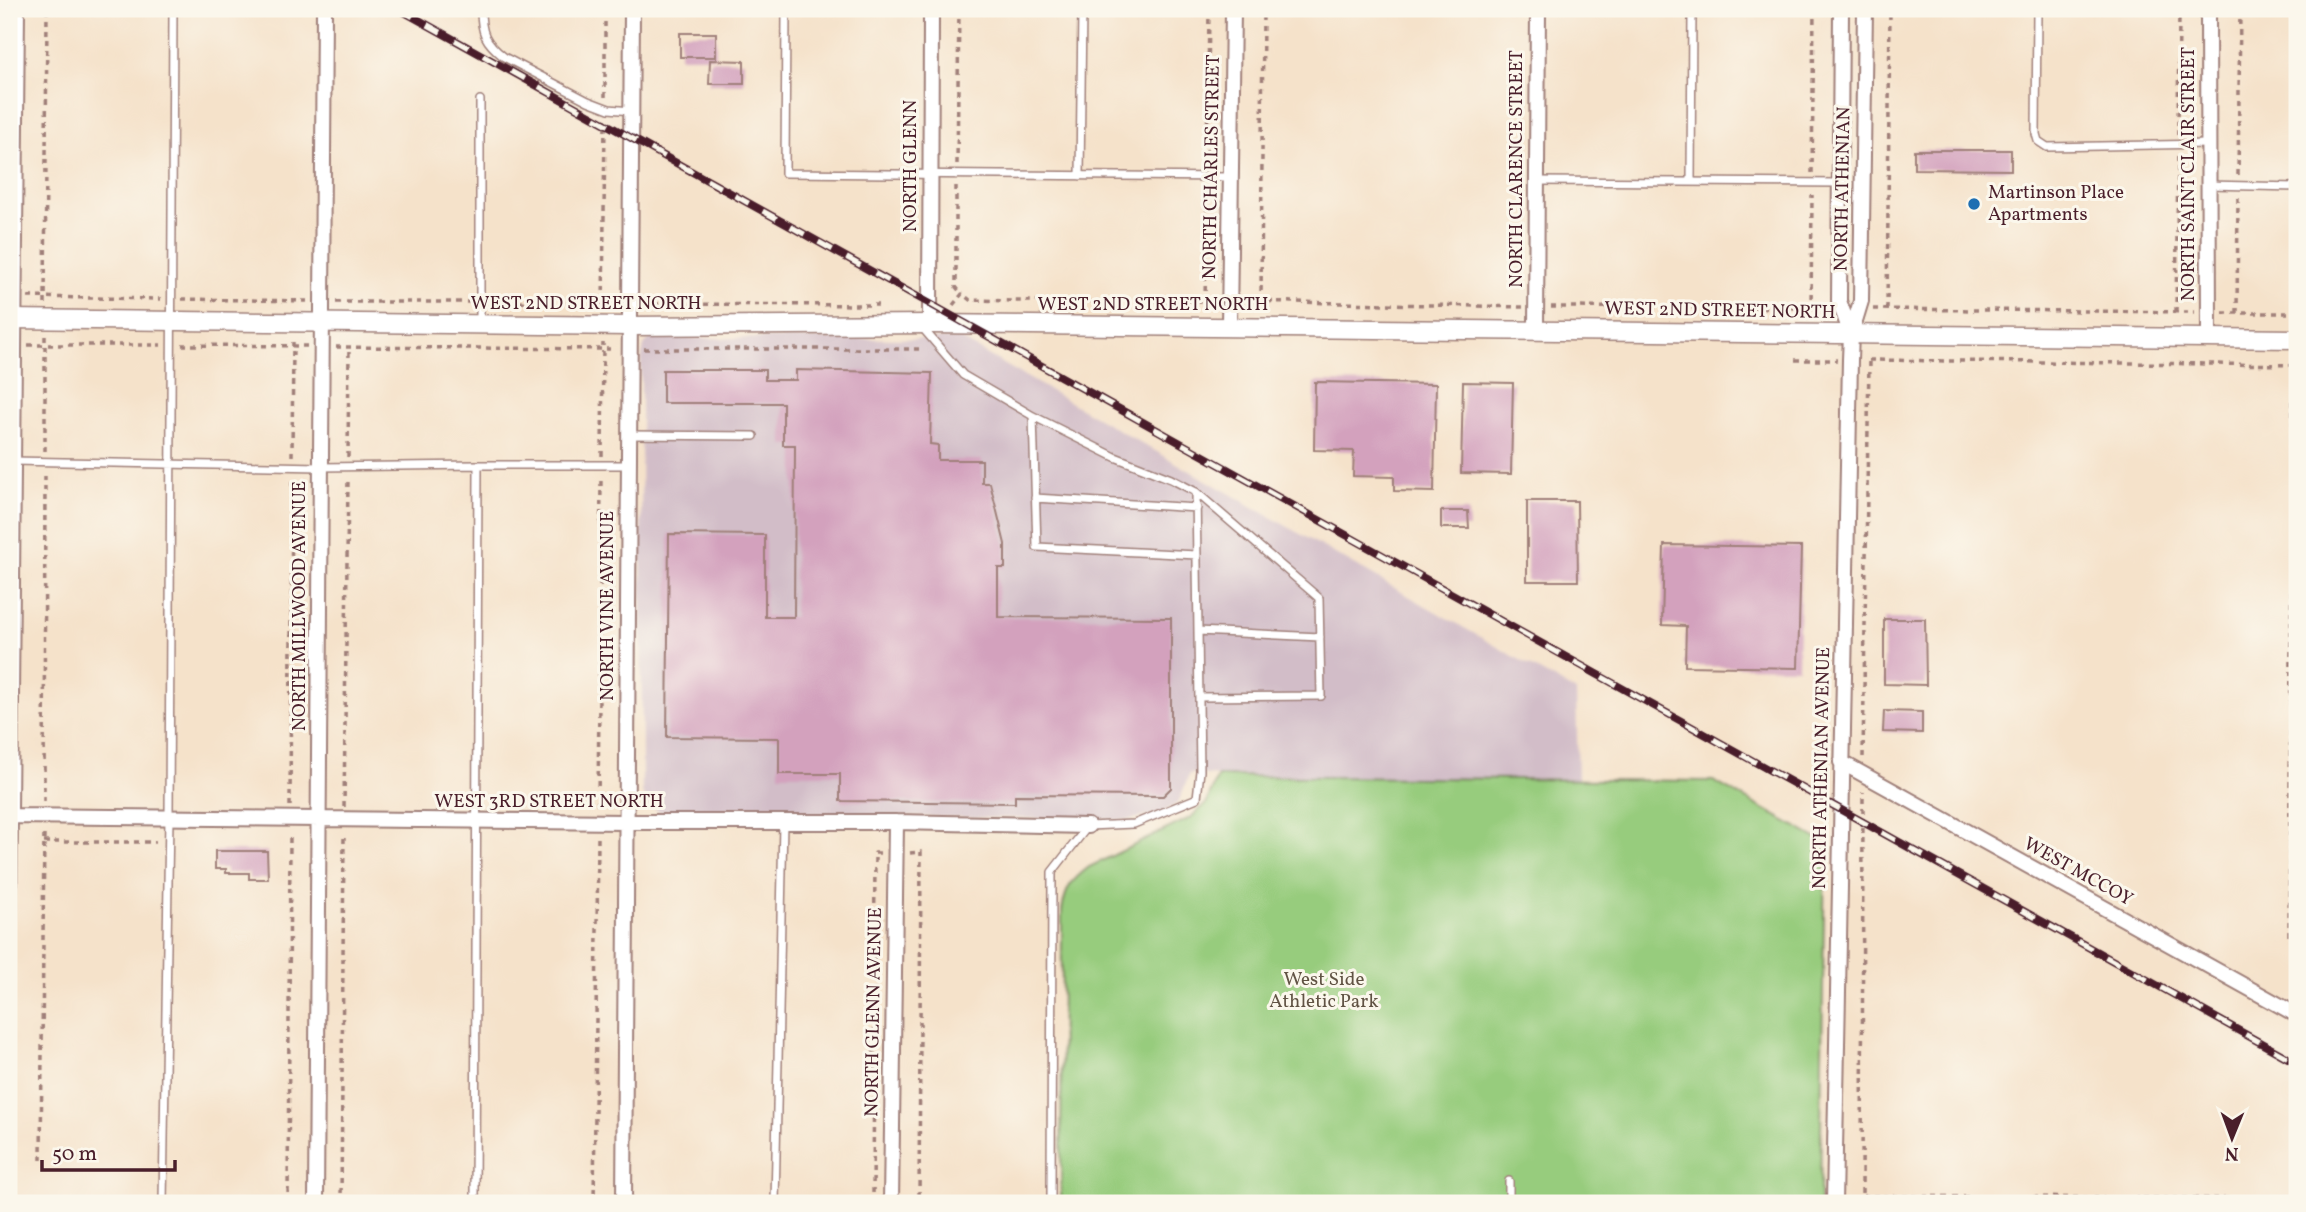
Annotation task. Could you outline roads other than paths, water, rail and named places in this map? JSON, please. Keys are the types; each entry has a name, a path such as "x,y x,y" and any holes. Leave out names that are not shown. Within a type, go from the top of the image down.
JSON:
{"street":[{"path":"9,925 11,319 17,9"},
{"name":"NORTH MILLWOOD AVENUE","path":"316,1203 324,9"},
{"name":"NORTH VINE AVENUE","path":"624,1203 632,9"},
{"name":"NORTH GLENN","path":"924,324 930,175 931,9"},
{"name":"NORTH CHARLES STREET","path":"1229,327 1233,9"},
{"name":"NORTH CLARENCE STREET","path":"1536,330 1538,9"},
{"name":"NORTH ATHENIAN","path":"1842,9 1839,301 1850,334"},
{"name":"NORTH ATHENIAN","path":"1850,334 1861,301 1865,9"},
{"name":"NORTH SAINT CLAIR STREET","path":"2208,9 2209,338"},
{"name":"WEST 2ND STREET NORTH","path":"11,319 629,326 924,324 2297,340"},
{"name":"NORTH ATHENIAN AVENUE","path":"1834,1203 1850,334"},
{"name":"WEST MCCOY","path":"1841,762 2297,1015"},
{"name":"WEST 3RD STREET NORTH","path":"10,816 896,822 1088,826"},
{"name":"NORTH GLENN AVENUE","path":"891,1203 896,822"}],"lane":[{"path":"163,1203 169,818 173,9"},
{"path":"481,9 481,27 493,48 504,57 588,101 631,111"},
{"path":"786,9 785,173 1231,177"},
{"path":"1080,176 1082,9"},
{"path":"1691,182 1692,9"},
{"path":"2037,9 2035,134 2038,141 2048,147 2208,145"},
{"path":"480,100 480,324"},
{"path":"1537,181 1840,183"},
{"path":"2208,185 2297,187"},
{"path":"924,324 963,375 1032,416 1115,457 1196,492 1318,598 1321,696 1199,697"},
{"path":"1032,416 1037,547 1197,555"},
{"path":"628,435 754,436"},
{"path":"11,461 292,467 628,465"},
{"path":"475,1203 478,465"},
{"path":"1051,1203 1052,872 1088,826 1134,824 1197,799 1200,771 1196,492"},
{"path":"1035,498 1197,508"},
{"path":"1198,631 1320,637"},
{"path":"775,1203 783,822"},
{"path":"1509,1181 1509,1203"}],"railway":[{"path":"399,9 2297,1063"}],"place":[{"name":"Martinson Place Apartments","path":"1974,204"}],"park label":[{"name":"West Side Athletic Park","path":"1324,991"}]}
